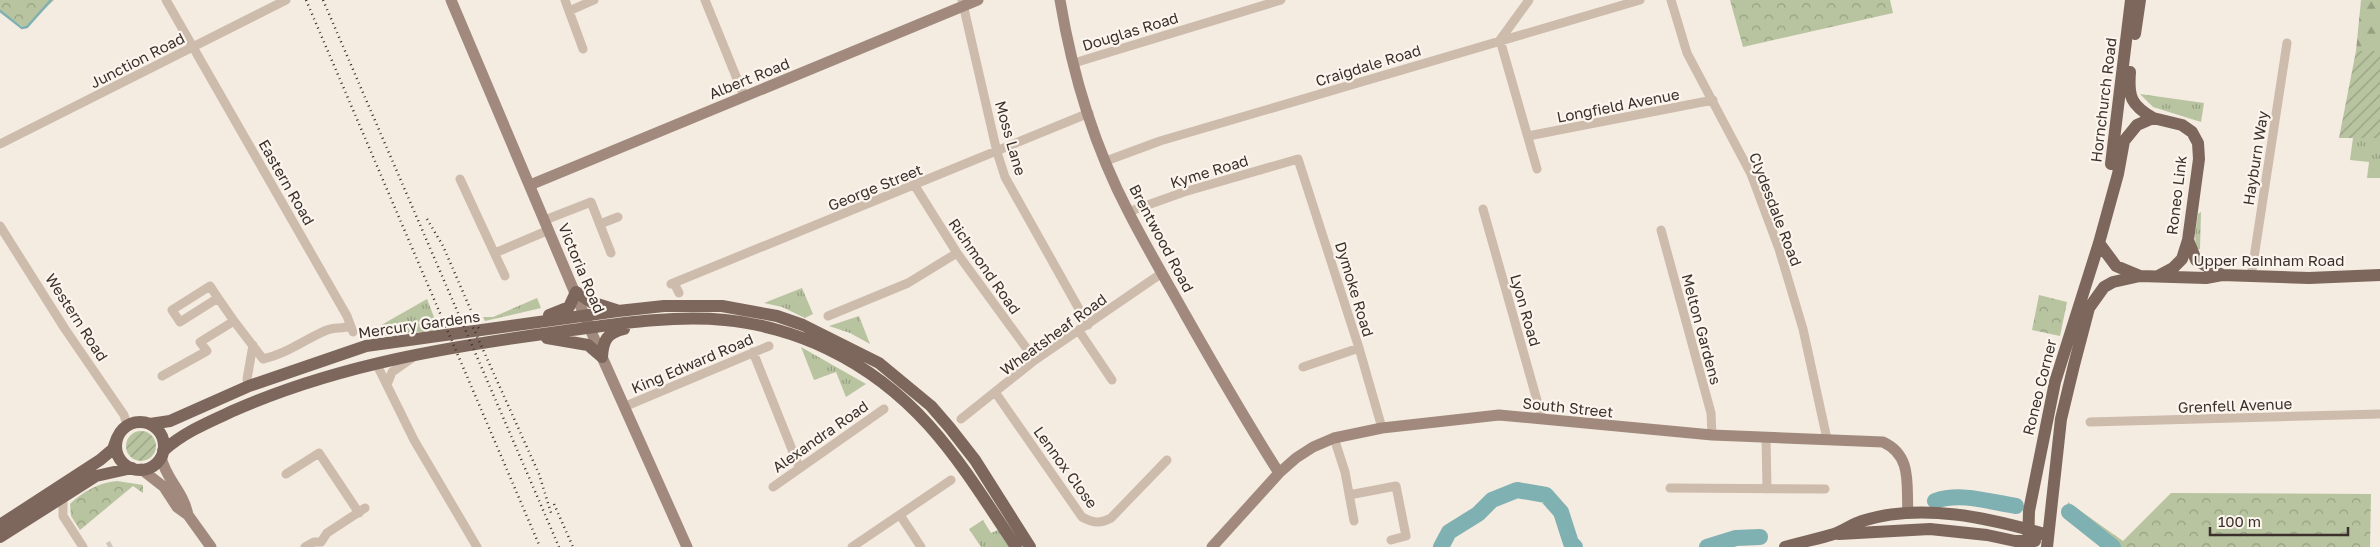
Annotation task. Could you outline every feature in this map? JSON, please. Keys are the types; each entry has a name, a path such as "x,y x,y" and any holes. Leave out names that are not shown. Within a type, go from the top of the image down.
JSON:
{"main road":[{"name":"Hornchurch Road","path":"2108,204 2115,128 2131,0"},
{"name":"Hornchurch Road","path":"2140,0 2129,88 2131,99 2139,110 2154,118"},
{"path":"2108,204 2118,174 2125,137 2137,125 2154,118"},
{"name":"Roneo Link","path":"2154,118 2182,125 2192,132 2198,143 2198,159 2188,240 2182,259 2173,268 2158,276"},
{"name":"Roneo Corner","path":"2028,545 2029,511 2054,382 2099,243 2108,204"},
{"path":"2188,240 2196,260 2222,275"},
{"name":"Roneo Corner","path":"2099,243 2116,266 2140,276"},
{"name":"Upper Rainham Road","path":"2158,276 2206,278 2222,275 2309,278 2380,275"},
{"name":"Roneo Corner","path":"2047,540 2062,419 2089,308 2109,284 2140,276 2158,276"},
{"path":"511,327 564,310 574,298 576,292 591,302 618,311"},
{"name":"Mercury Gardens","path":"150,424 170,421 249,386 366,346 440,334 511,327 618,311 664,306 722,306 777,316 803,324 878,363 931,406 950,428 975,460 1030,547"},
{"path":"602,357 603,344 612,332 648,322 683,318 726,320 779,331 826,348 872,374 920,414 958,458 1016,547"},
{"name":"Mercury Gardens","path":"162,454 183,435 254,402 295,386 376,363 522,336 648,322"},
{"path":"522,336 580,343 592,347 602,357"},
{"path":"338,355 360,356 376,363"},
{"path":"0,525 100,460 113,449 117,438 127,425 136,422 150,424 162,437 162,454 150,467 96,476 63,499 0,537"},
{"path":"117,438 116,448 119,457 136,469"},
{"path":"2009,524 2020,521 2029,511"},
{"path":"1785,547 1834,534 1862,521 1908,514 1954,514 2009,524 2028,529 2047,540"},
{"path":"1908,514 1930,529"},
{"path":"1834,534 1930,529 1987,535 2028,545 2047,540"},
{"path":"1987,535 2004,547"}],"street":[{"name":"Eastern Road","path":"166,0 347,316 352,329 330,329 278,356 263,358 253,345"},
{"name":"Junction Road","path":"0,144 286,0"},
{"name":"Victoria Road","path":"451,0 586,315 602,357 626,406 687,547"},
{"path":"564,0 583,49"},
{"path":"569,11 594,0"},
{"path":"705,0 744,96"},
{"name":"Albert Road","path":"530,185 962,3 978,0"},
{"name":"Brentwood Road","path":"1060,0 1074,63 1089,113 1106,161 1128,212 1242,414 1279,473"},
{"name":"Douglas Road","path":"1074,63 1282,0"},
{"path":"1529,0 1500,40 1537,169"},
{"name":"Craigdale Road","path":"1106,161 1160,141 1640,0"},
{"name":"Clydesdale Road","path":"1670,0 1687,53 1751,174 1791,286 1826,439"},
{"name":"Moss Lane","path":"962,3 997,152 1005,177 1088,325"},
{"name":"Hayburn Way","path":"2251,277 2287,43"},
{"name":"Longfield Avenue","path":"1528,136 1713,100"},
{"name":"George Street","path":"678,293 672,284 915,186 1089,113"},
{"name":"Kyme Road","path":"1128,212 1194,189 1298,159"},
{"name":"Dymoke Road","path":"1298,159 1359,348 1382,428"},
{"path":"460,178 505,276"},
{"name":"Richmond Road","path":"915,186 957,253 1036,360"},
{"path":"494,253 591,202 611,253"},
{"name":"Lyon Road","path":"1484,209 1542,418"},
{"path":"600,224 618,217"},
{"name":"Western Road","path":"0,226 65,329 124,415 127,425"},
{"name":"Melton Gardens","path":"1661,230 1711,413 1712,435"},
{"path":"828,316 908,283 957,253"},
{"name":"Wheatsheaf Road","path":"961,419 1036,360 1162,273"},
{"path":"218,298 180,322 172,310 210,286 253,345 247,379 249,386"},
{"path":"162,376 207,351 200,342 234,321"},
{"path":"1079,331 1112,380"},
{"name":"King Edward Road","path":"626,406 769,346"},
{"path":"1303,367 1359,348"},
{"path":"752,352 799,467"},
{"path":"387,385 392,372 418,354"},
{"path":"376,363 414,440 477,547"},
{"name":"Lennox Close","path":"995,392 1082,517 1090,521 1102,523 1111,518 1167,460"},
{"name":"Alexandra Road","path":"772,487 884,409"},
{"name":"Grenfell Avenue","path":"2090,422 2380,414"},
{"name":"South Street","path":"1212,547 1279,473 1313,447 1334,438 1382,428 1499,416 1542,418 1616,428 1712,435 1883,442 1899,452 1906,473 1908,514"},
{"path":"1334,438 1345,472 1354,521"},
{"path":"1766,438 1767,488"},
{"path":"286,474 319,453 362,510 328,533 323,545 314,542 305,547"},
{"path":"162,454 163,468 185,500 188,515"},
{"path":"136,469 164,487 177,507 188,515 211,547"},
{"path":"852,547 951,480"},
{"path":"1349,495 1396,486 1406,536 1391,540"},
{"path":"1670,488 1825,489"},
{"path":"63,499 63,516 83,547"},
{"path":"900,515 921,547"}],"green space":[{"path":"0,0 54,0 25,28 0,11"},
{"path":"1730,0 1890,0 1893,13 1743,47"},
{"path":"2361,0 2380,0 2380,51 2356,51"},
{"path":"2356,51 2380,51 2380,138 2339,138"},
{"path":"2140,94 2204,103 2201,122 2153,107"},
{"path":"2353,138 2380,138 2380,178 2367,178 2369,162 2350,160"},
{"path":"2201,212 2200,249 2196,250 2195,234 2198,214"},
{"path":"802,288 813,314 805,318 782,307 764,303"},
{"path":"2039,295 2067,302 2060,336 2032,330"},
{"path":"537,298 541,308 485,321 483,317 493,317"},
{"path":"427,299 439,330 372,337 369,332"},
{"path":"859,316 870,344 850,333 829,326"},
{"path":"801,347 866,384 846,397 836,372 814,380"},
{"path":"141,431 152,435 156,446 152,457 141,461 130,457 126,446 130,435"},
{"path":"117,481 143,485 143,493 133,486 80,530 71,516 70,504 92,488"},
{"path":"2171,493 2371,494 2370,547 2120,547 2067,508 2068,502 2123,541"},
{"path":"983,520 991,533 998,530 1009,547 981,547 969,529"}],"waterway":[{"path":"0,11 22,28 27,27 51,0"},
{"path":"1441,547 1449,532 1478,514 1492,500 1517,490 1546,495 1561,512 1571,543 1575,547"},
{"path":"1935,501 1955,497 1986,500 2016,506"},
{"path":"2069,512 2113,547"},
{"path":"1707,547 1736,538 1760,537"}],"tunnel":[{"path":"108,547 112,545"}],"railway":[{"path":"306,0 540,547"},
{"path":"323,0 559,547"},
{"path":"427,219 443,246 479,329"},
{"path":"471,323 539,474 552,516"},
{"path":"554,504 573,547"}]}
